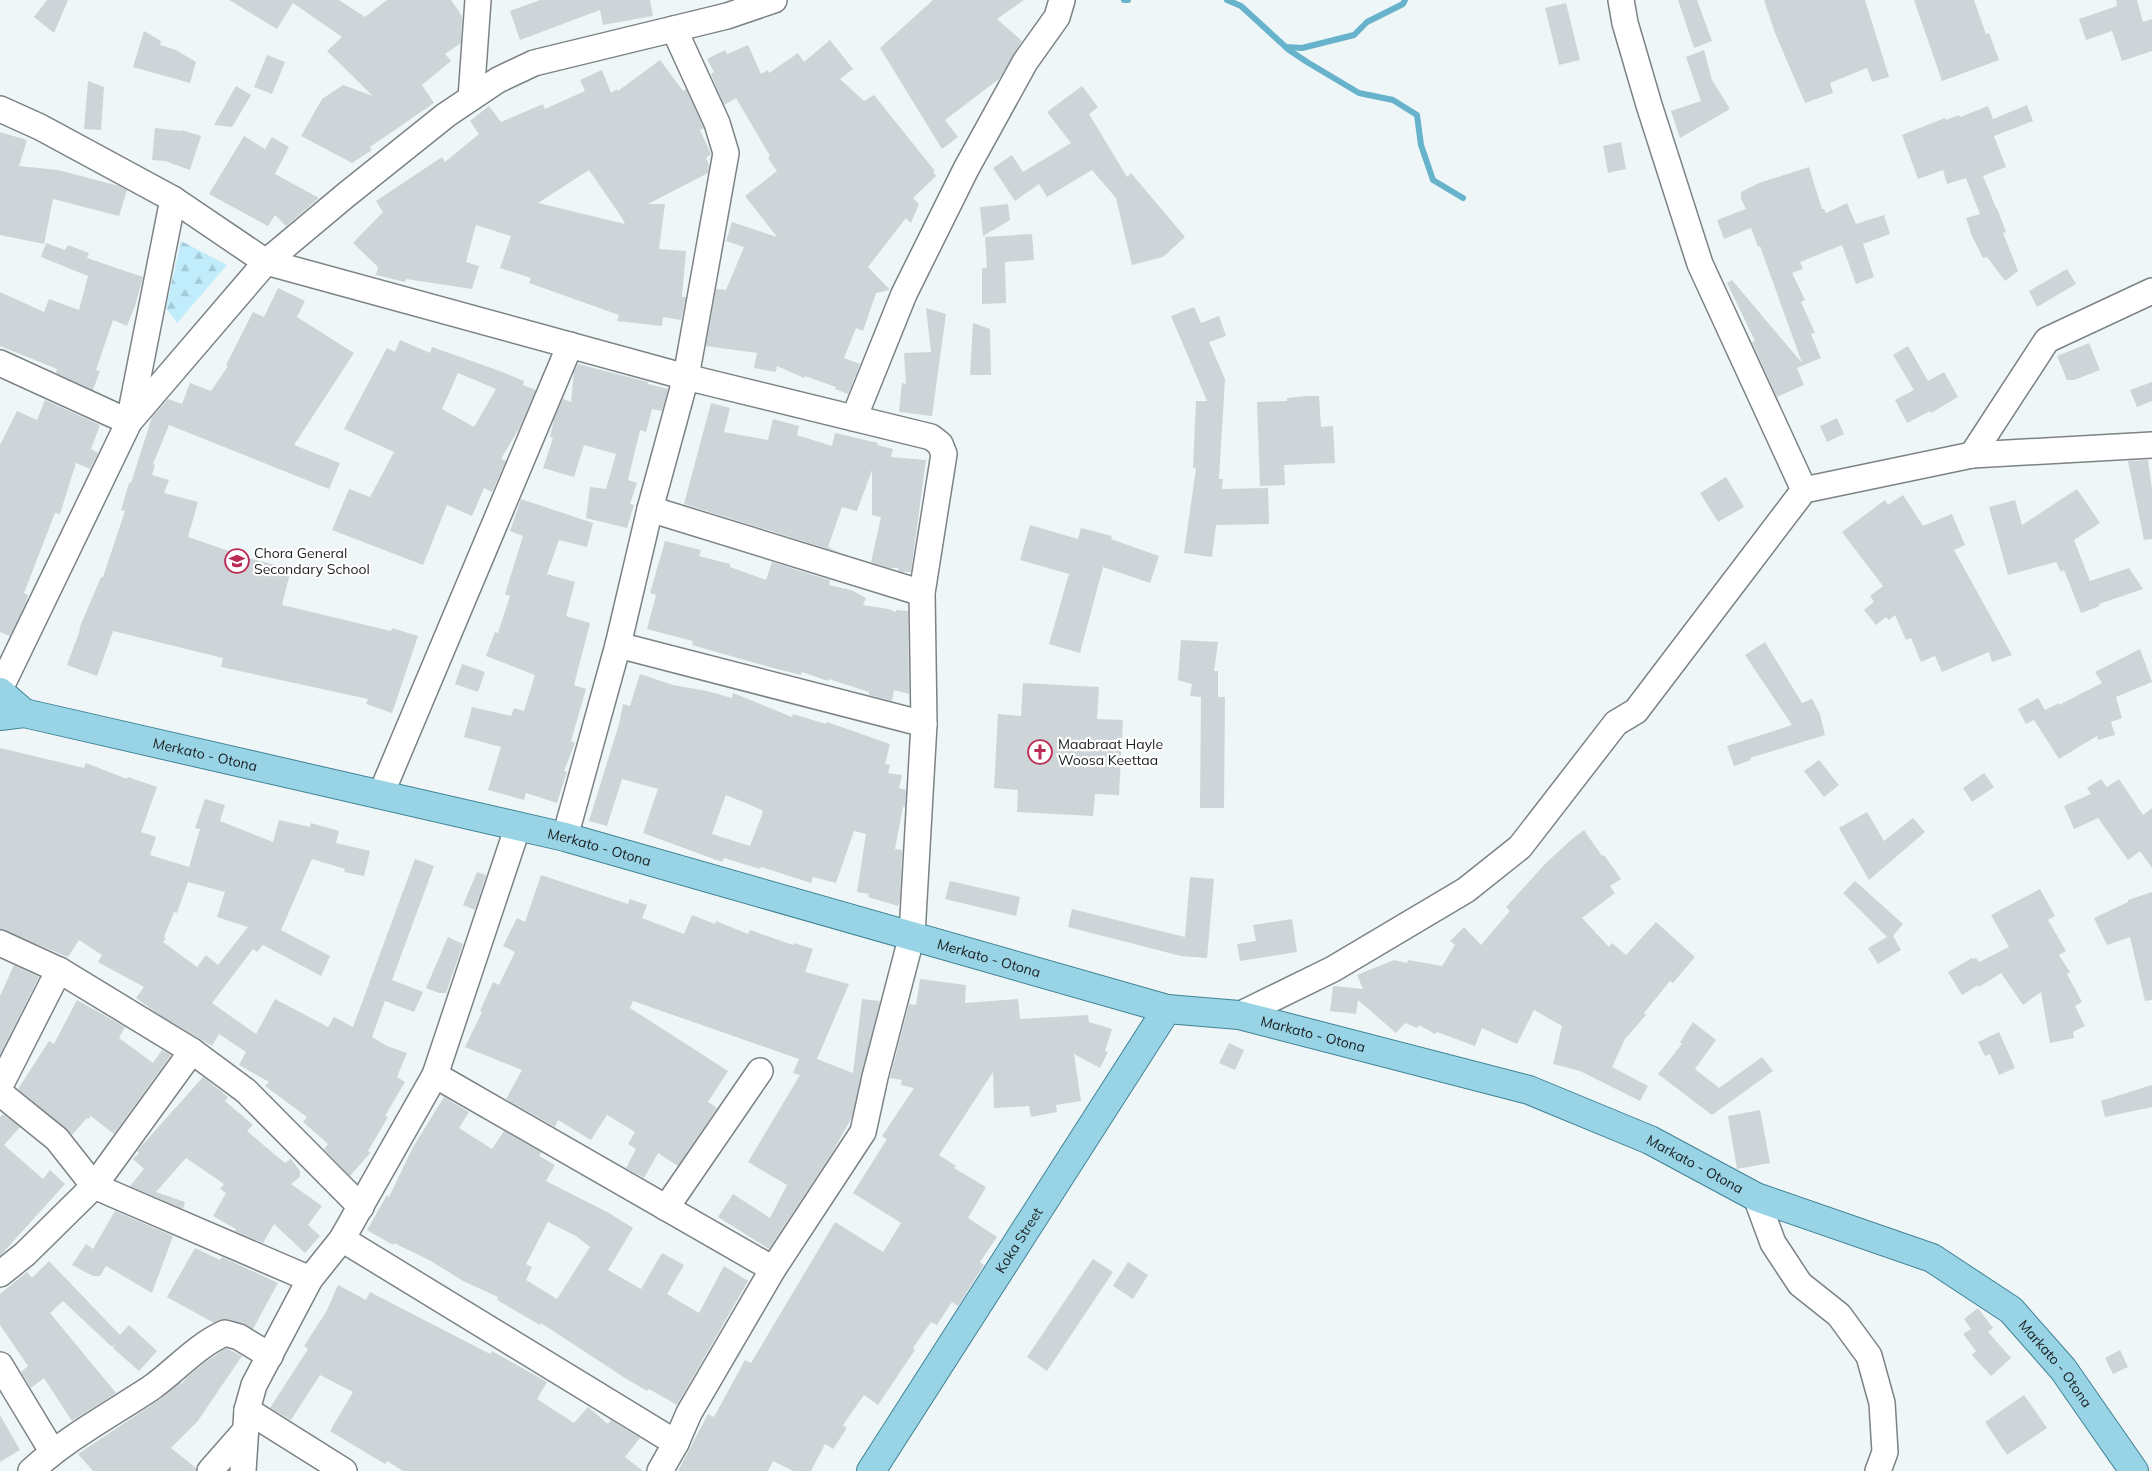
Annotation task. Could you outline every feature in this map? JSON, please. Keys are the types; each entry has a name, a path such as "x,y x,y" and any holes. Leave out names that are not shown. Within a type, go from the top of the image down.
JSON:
{"main road":[{"path":"0,690 12,714"},
{"name":"Merkato - Otona","path":"12,714 565,836 1167,1009"},
{"name":"Markato - Otona","path":"1167,1009 1239,1015 1529,1090 1650,1140 1756,1197 1932,1258 2011,1310 2063,1369 2134,1471"},
{"name":"Koka Street","path":"871,1471 1167,1009"}],"street":[{"path":"471,98 478,0"},
{"path":"129,422 266,262 346,194 446,114 498,80 534,63 727,16 774,0"},
{"path":"854,418 904,294 966,169 1025,62 1057,17 1062,0"},
{"path":"1621,0 1625,23 1646,96 1700,264 1804,490"},
{"path":"565,836 618,645 650,509 686,377 726,154 717,123 674,29"},
{"path":"0,110 40,127 173,199 266,262 686,377 930,437 940,444 944,454 922,592 924,724 912,935 875,1077 863,1132 773,1269 689,1413 676,1443 660,1471"},
{"path":"0,690 129,422 173,199"},
{"path":"1972,455 2047,340 2152,291"},
{"path":"381,794 570,345"},
{"path":"0,363 129,422"},
{"path":"1239,1015 1333,969 1466,890 1520,847 1626,717 1804,490 1972,455 2152,446"},
{"path":"650,509 922,592"},
{"path":"618,645 924,724"},
{"path":"243,1471 247,1420 254,1385 310,1279 342,1239 435,1075 518,826"},
{"path":"0,943 59,970 192,1051 246,1091 361,1207"},
{"path":"0,1086 59,970"},
{"path":"0,1274 26,1254 94,1186 192,1051"},
{"path":"666,1208 760,1071"},
{"path":"435,1075 773,1269"},
{"path":"0,1094 57,1139 94,1186 310,1279"},
{"path":"1756,1197 1773,1244 1800,1284 1839,1315 1870,1356 1882,1403 1885,1452 1878,1471"},
{"path":"342,1239 676,1443"},
{"path":"31,1471 52,1451 152,1387 208,1340 225,1333 239,1337 270,1356"},
{"path":"0,1365 52,1451"},
{"path":"210,1471 247,1420"},
{"path":"247,1420 344,1471"}],"green space":[{"path":"181,241 227,265 177,323 166,308"}],"building":[{"path":"47,0 68,0 54,33 34,17"},
{"path":"229,0 339,0 365,17 387,0 451,0 462,16 461,43 445,54 451,61 422,85 434,103 370,147 372,150 352,163 301,136 322,99 343,85 373,96 327,51 342,37 293,3 277,29"},
{"path":"540,0 650,0 653,16 603,25 600,10 520,40 510,11"},
{"path":"933,0 1024,0 997,19 1022,41 999,79 945,120 958,137 942,149 880,48"},
{"path":"1678,0 1697,0 1712,41 1694,48"},
{"path":"1764,0 1865,0 1889,77 1872,82 1867,68 1830,83 1833,93 1805,103 1775,33"},
{"path":"1914,0 1974,0 1986,34 1989,33 1999,60 1942,81"},
{"path":"2116,0 2137,0 2143,22 2152,19 2152,51 2122,61 2112,31 2086,40 2079,19 2117,6"},
{"path":"1566,3 1580,60 1559,65 1545,8"},
{"path":"144,31 161,41 160,45 176,50 196,62 190,83 133,67"},
{"path":"830,40 853,69 840,79 864,101 874,95 935,171 933,172 936,176 913,198 919,204 911,223 906,218 868,267 890,290 876,293 863,331 856,328 844,358 860,364 848,394 835,389 836,387 805,376 804,378 777,366 776,372 754,368 757,353 706,346 716,289 726,290 744,247 726,241 732,222 777,237 745,196 777,171 736,98 724,105 711,74 714,72 707,59 725,50 727,54 748,45 761,74 768,70 769,73 798,53 804,62"},
{"path":"1704,50 1712,80 1730,109 1680,138 1671,111 1701,101 1686,57"},
{"path":"267,55 285,62 272,94 254,87"},
{"path":"660,60 683,91 686,89 704,128 700,130 711,154 706,158 709,165 708,173 648,204 665,204 659,249 686,251 682,297 686,297 681,320 663,317 662,326 617,321 619,315 529,283 531,278 500,268 511,236 476,225 466,262 479,266 472,289 406,279 405,282 376,275 378,267 353,243 383,212 376,201 442,157 445,162 479,134 470,121 489,106 501,122 543,104 545,109 585,91 580,80 602,70 611,93 617,89 618,91","holes":["589,170 625,224 538,203"]},
{"path":"88,81 104,87 101,130 84,129"},
{"path":"236,86 251,95 232,127 214,125"},
{"path":"1082,86 1098,107 1089,114 1127,177 1131,173 1185,237 1163,257 1132,265 1116,198 1092,170 1047,197 1039,184 1015,201 993,168 1012,155 1023,172 1071,143 1047,112"},
{"path":"2027,105 2033,121 1994,136 2006,167 1983,176 2006,232 2003,233 2018,271 2005,281 1987,257 1983,258 1972,236 1966,218 1980,214 1966,178 1947,184 1943,170 1918,179 1902,135 1945,118 1946,120 1959,115 1960,117 1988,106 1993,119"},
{"path":"155,128 182,130 201,136 190,170 165,161 152,160"},
{"path":"0,132 27,140 19,166 58,170 119,186 127,190 119,216 53,199 44,244 0,235"},
{"path":"244,136 265,149 272,137 289,147 275,174 319,198 286,226 275,215 268,226 209,194"},
{"path":"1621,142 1626,169 1608,173 1603,146"},
{"path":"1809,167 1822,209 1826,213 1847,203 1856,224 1884,215 1890,234 1863,244 1874,277 1856,284 1842,245 1800,262 1803,269 1792,273 1805,300 1801,302 1815,333 1811,334 1821,358 1797,368 1804,385 1777,397 1752,342 1755,341 1727,283 1732,280 1802,363 1760,246 1758,247 1751,228 1724,239 1717,220 1746,209 1741,199 1741,192 1759,183"},
{"path":"1008,204 1010,220 983,236 980,207"},
{"path":"1032,234 1034,260 1005,262 1006,303 982,304 982,268 987,268 985,237"},
{"path":"46,243 65,250 68,245 89,253 87,258 143,277 127,326 113,320 96,370 100,371 93,390 56,373 57,369 0,346 0,292 44,312 49,299 79,310 88,276 41,257"},
{"path":"2067,269 2076,284 2037,307 2029,291"},
{"path":"278,288 305,301 297,317 354,353 294,445 340,463 329,489 169,425 153,464 155,465 152,475 169,480 164,493 198,502 188,537 237,555 291,569 282,605 391,631 392,628 418,636 392,713 366,704 368,699 221,667 223,658 113,631 97,676 67,665 79,629 101,577 103,577 125,511 121,510 129,483 131,483 152,417 168,399 182,404 190,383 211,391 228,366 226,365 253,312 264,317"},
{"path":"1194,307 1201,323 1219,316 1226,336 1209,342 1225,379 1219,479 1223,479 1222,489 1268,488 1269,524 1216,525 1212,557 1184,553 1196,468 1193,468 1196,401 1207,401 1171,316"},
{"path":"926,308 946,314 932,416 899,412 902,383 906,384 904,353 931,352"},
{"path":"973,323 990,329 991,375 970,375"},
{"path":"400,340 430,353 432,347 524,381 523,385 536,390 521,425 501,459 506,461 492,492 484,488 472,516 447,505 423,565 332,530 349,489 370,497 394,452 344,429 387,348 395,352","holes":["458,373 496,389 474,427 442,409"]},
{"path":"2089,343 2100,370 2074,380 2067,380 2057,356"},
{"path":"1908,346 1928,381 1944,372 1958,397 1931,413 1930,411 1907,423 1895,400 1914,390 1893,355"},
{"path":"578,364 668,389 662,411 652,409 646,432 640,430 628,480 637,483 630,504 634,505 627,528 586,518 590,487 606,489 616,454 584,445 574,477 543,468 553,438 550,437 554,419 563,399 571,402 574,372"},
{"path":"2152,382 2152,401 2137,407 2130,390"},
{"path":"1319,396 1321,427 1333,426 1335,463 1284,465 1285,485 1260,486 1257,402 1287,401 1287,398"},
{"path":"45,400 100,425 91,449 98,453 90,469 76,463 60,514 55,513 24,593 28,595 25,605 10,636 0,632 0,445 17,411 37,420"},
{"path":"711,403 730,408 724,432 768,440 773,419 799,426 797,435 832,446 835,433 878,443 877,445 893,449 891,457 926,460 911,572 902,572 898,568 890,568 871,562 881,517 872,515 872,470 857,511 842,507 828,547 841,553 684,504"},
{"path":"1837,418 1844,434 1827,442 1820,426"},
{"path":"2148,460 2152,489 2152,539 2144,540 2128,461"},
{"path":"1726,477 1744,507 1718,522 1700,493"},
{"path":"2077,489 2100,523 2074,540 2090,581 2129,568 2143,589 2099,604 2100,606 2081,613 2064,570 2061,572 2056,562 2008,575 1989,507 2015,500 2022,525"},
{"path":"1903,495 1923,526 1952,514 1965,545 1954,550 2012,655 1992,662 1989,652 1942,672 1935,656 1921,662 1911,638 1906,640 1895,615 1889,620 1886,617 1876,625 1864,610 1874,602 1870,596 1883,586 1842,532 1885,500 1888,505"},
{"path":"521,499 593,523 587,547 559,540 547,574 575,582 566,616 590,623 574,685 586,689 571,741 575,743 564,771 567,772 557,803 526,793 524,800 488,790 501,747 464,737 472,707 511,716 514,708 524,711 535,675 486,656 495,632 498,633 510,596 505,594 523,536 510,531"},
{"path":"1030,525 1078,539 1081,528 1112,536 1111,539 1159,556 1150,583 1103,567 1080,653 1049,644 1069,574 1020,560"},
{"path":"665,541 701,550 699,556 730,564 730,567 766,580 772,562 830,580 829,585 851,590 866,598 863,605 896,612 896,610 908,611 909,694 894,690 892,701 869,695 869,692 829,679 828,681 802,672 801,675 769,667 692,645 693,641 647,629 656,595 650,593"},
{"path":"1181,640 1218,642 1214,671 1218,671 1218,697 1225,697 1224,808 1200,808 1201,697 1190,696 1192,684 1178,680"},
{"path":"1765,642 1802,703 1812,699 1820,714 1825,735 1750,758 1751,760 1734,766 1727,746 1792,725 1745,655"},
{"path":"2140,649 2152,682 2116,697 2122,718 2111,722 2115,735 2098,740 2097,736 2059,759 2034,720 2026,724 2018,709 2038,698 2045,710 2059,703 2059,705 2102,683 2095,672"},
{"path":"462,664 485,672 478,692 455,684"},
{"path":"640,674 673,685 732,698 733,693 792,717 793,714 826,724 827,722 890,744 885,764 890,765 888,773 902,775 899,788 906,790 905,807 903,807 895,849 902,850 900,900 898,906 868,897 869,894 857,892 866,834 854,831 836,883 813,877 811,883 761,867 760,869 724,858 722,862 643,833 658,789 622,779 607,826 589,821 619,724 623,704 630,706","holes":["726,795 763,812 750,846 712,834"]},
{"path":"1023,683 1099,687 1097,719 1123,720 1119,795 1095,794 1093,816 1017,812 1018,790 994,788 998,714 1021,716"},
{"path":"0,748 84,768 86,763 127,779 128,777 157,787 141,832 156,837 150,855 189,867 200,829 195,828 205,799 225,805 220,821 273,842 279,820 310,827 311,823 339,831 336,843 370,851 364,876 344,872 345,869 312,859 281,930 330,956 321,976 263,945 257,952 253,949 212,1003 256,1034 275,999 328,1027 334,1017 353,1027 415,859 434,866 392,980 423,992 414,1012 385,1001 372,1037 387,1046 407,1053 397,1077 405,1082 385,1116 388,1117 368,1151 370,1153 350,1176 324,1149 328,1144 303,1122 307,1117 265,1086 269,1082 239,1065 246,1052 219,1034 212,1046 158,1014 136,998 144,987 98,962 102,955 79,940 68,957 0,929","holes":["188,882 225,892 217,917 248,927 218,965 206,955 197,967 163,942 166,939 164,937 174,912 177,913"]},
{"path":"1819,760 1839,785 1824,797 1804,771"},
{"path":"1984,773 1994,787 1972,802 1963,788"},
{"path":"2101,779 2107,787 2119,779 2143,815 2152,808 2152,868 2140,851 2128,860 2098,818 2074,829 2064,806 2091,794 2087,788"},
{"path":"1867,812 1884,841 1913,818 1925,832 1869,880 1839,828"},
{"path":"1584,830 1621,879 1610,886 1615,893 1582,918 1609,947 1612,943 1626,955 1656,922 1695,957 1673,983 1670,981 1644,1013 1646,1015 1625,1039 1612,1067 1648,1086 1640,1101 1580,1071 1553,1064 1562,1026 1534,1010 1517,1044 1482,1028 1475,1046 1437,1032 1435,1034 1419,1025 1417,1028 1405,1023 1396,1033 1358,1000 1356,1014 1330,1011 1333,986 1363,989 1357,975 1394,960 1407,963 1408,960 1442,966 1455,945 1450,941 1464,927 1481,945 1510,911 1506,907 1546,863"},
{"path":"477,872 486,875 475,910 463,905"},
{"path":"541,875 628,904 630,899 647,905 642,918 684,934 692,915 715,924 716,921 748,934 750,930 793,945 794,943 813,949 805,972 849,984 817,1059 853,1073 862,999 880,1001 852,1117 832,1153 769,1249 718,1217 733,1194 770,1218 787,1185 748,1162 800,1075 793,1073 799,1059 633,1001 630,1008 728,1071 708,1102 717,1108 678,1166 658,1153 644,1178 626,1168 636,1149 628,1144 635,1132 607,1115 591,1140 558,1120 555,1127 506,1099 522,1070 465,1047 482,1012 480,1011 493,982 499,985 515,952 503,946 517,918 525,922"},
{"path":"1190,877 1214,879 1207,958 1181,956 1068,927 1072,909 1185,937"},
{"path":"950,881 1020,897 1016,916 945,899"},
{"path":"1855,881 1903,924 1893,936 1901,950 1878,964 1868,948 1887,937 1843,893"},
{"path":"2040,889 2055,916 2048,920 2066,951 2059,955 2070,972 2067,974 2082,1002 2075,1006 2085,1026 2073,1032 2074,1038 2050,1043 2041,992 2023,1005 2001,973 1962,995 1948,972 1972,958 1976,958 1979,962 2009,947 1991,915"},
{"path":"2152,892 2152,1000 2145,1001 2130,937 2107,945 2094,918 2128,902 2128,900"},
{"path":"1292,919 1297,952 1240,961 1237,944 1256,941 1253,925"},
{"path":"448,937 463,944 446,993 439,993 426,988"},
{"path":"14,965 39,977 0,1054 0,996"},
{"path":"920,979 966,985 965,1003 1018,999 1020,1019 1088,1015 1089,1022 1112,1029 1105,1051 1108,1052 1100,1068 1074,1054 1081,1101 1056,1105 1057,1112 1031,1117 1029,1106 994,1108 993,1072 939,1155 956,1166 954,1168 986,1187 968,1218 997,1237 980,1262 984,1265 958,1306 952,1302 937,1325 931,1322 913,1348 915,1350 878,1405 864,1395 843,1425 847,1428 833,1449 825,1444 811,1471 793,1471 773,1461 768,1471 678,1471 708,1414 714,1417 745,1360 751,1363 835,1222 883,1252 901,1223 853,1193 887,1139 882,1136 914,1088 901,1085 902,1080 890,1078 909,1004 916,1005"},
{"path":"77,1000 125,1027 119,1038 153,1063 162,1050 171,1055 114,1134 91,1116 72,1135 18,1089 49,1041 54,1044"},
{"path":"1693,1022 1716,1040 1695,1069 1719,1088 1762,1057 1773,1071 1712,1115 1658,1074 1682,1044 1680,1042"},
{"path":"1999,1032 2015,1068 1999,1075 1990,1054 1985,1056 1978,1042"},
{"path":"1229,1043 1244,1050 1235,1070 1219,1063"},
{"path":"203,1077 228,1097 225,1101 253,1125 247,1131 285,1163 291,1159 300,1171 300,1177 291,1184 322,1206 308,1225 320,1236 305,1253 274,1224 263,1243 235,1231 236,1229 213,1216 226,1193 220,1189 224,1184 186,1158 156,1192 185,1202 183,1209 130,1186 144,1169 133,1159 139,1153 137,1151"},
{"path":"2152,1085 2152,1107 2105,1117 2101,1101"},
{"path":"444,1097 469,1112 459,1128 492,1149 504,1131 541,1152 539,1156 555,1165 546,1181 609,1213 633,1228 608,1270 641,1289 662,1253 684,1265 667,1294 699,1313 724,1266 748,1281 677,1405 625,1378 541,1323 540,1325 497,1300 498,1297 463,1281 431,1261 394,1243 393,1245 367,1230 387,1195 389,1197 413,1147","holes":["548,1222 576,1236 590,1247 557,1299 526,1280 532,1267 526,1264"]},
{"path":"1760,1110 1770,1163 1737,1169 1728,1116"},
{"path":"3,1114 20,1127 4,1145 43,1179 50,1170 65,1184 0,1256 0,1117"},
{"path":"115,1211 173,1236 152,1293 106,1266 100,1276 93,1276 72,1265 86,1244 93,1249"},
{"path":"195,1248 220,1260 222,1257 278,1283 253,1329 229,1319 214,1323 167,1297"},
{"path":"1093,1259 1113,1272 1047,1371 1027,1357"},
{"path":"49,1261 120,1335 129,1325 157,1351 139,1371 113,1348 116,1342 112,1347 63,1301 50,1313 116,1393 72,1421 44,1378 31,1388 21,1372 28,1366 0,1325 0,1294 27,1272 32,1278"},
{"path":"1128,1262 1148,1275 1133,1299 1113,1286"},
{"path":"338,1285 366,1300 370,1292 490,1354 492,1351 547,1382 537,1399 574,1423 588,1407 608,1424 611,1420 640,1438 625,1457 643,1471 403,1471 387,1461 385,1464 330,1431 353,1392 320,1375 291,1420 270,1408 308,1349 304,1346 326,1312"},
{"path":"1978,1308 1993,1328 1988,1332 2011,1358 1991,1376 1972,1355 1976,1351 1963,1334 1971,1329 1964,1319"},
{"path":"226,1348 242,1356 197,1422 171,1448 196,1468 196,1471 93,1471 78,1454 159,1400 181,1382 182,1384 186,1378 204,1363"},
{"path":"2120,1350 2128,1367 2113,1374 2105,1358"},
{"path":"2024,1395 2047,1428 2007,1455 1985,1422"},
{"path":"0,1415 20,1450 0,1462"}],"waterway":[{"path":"1227,0 1241,6 1289,50 1307,62 1359,93 1393,100 1417,115 1421,145 1433,180 1463,198"},
{"path":"1286,47 1302,48 1354,35 1367,22 1403,4 1405,0"}],"place":[{"name":"Chora General Secondary School","path":"237,561"},
{"name":"Maabraat Hayle Woosa Keettaa","path":"1040,752"}]}
